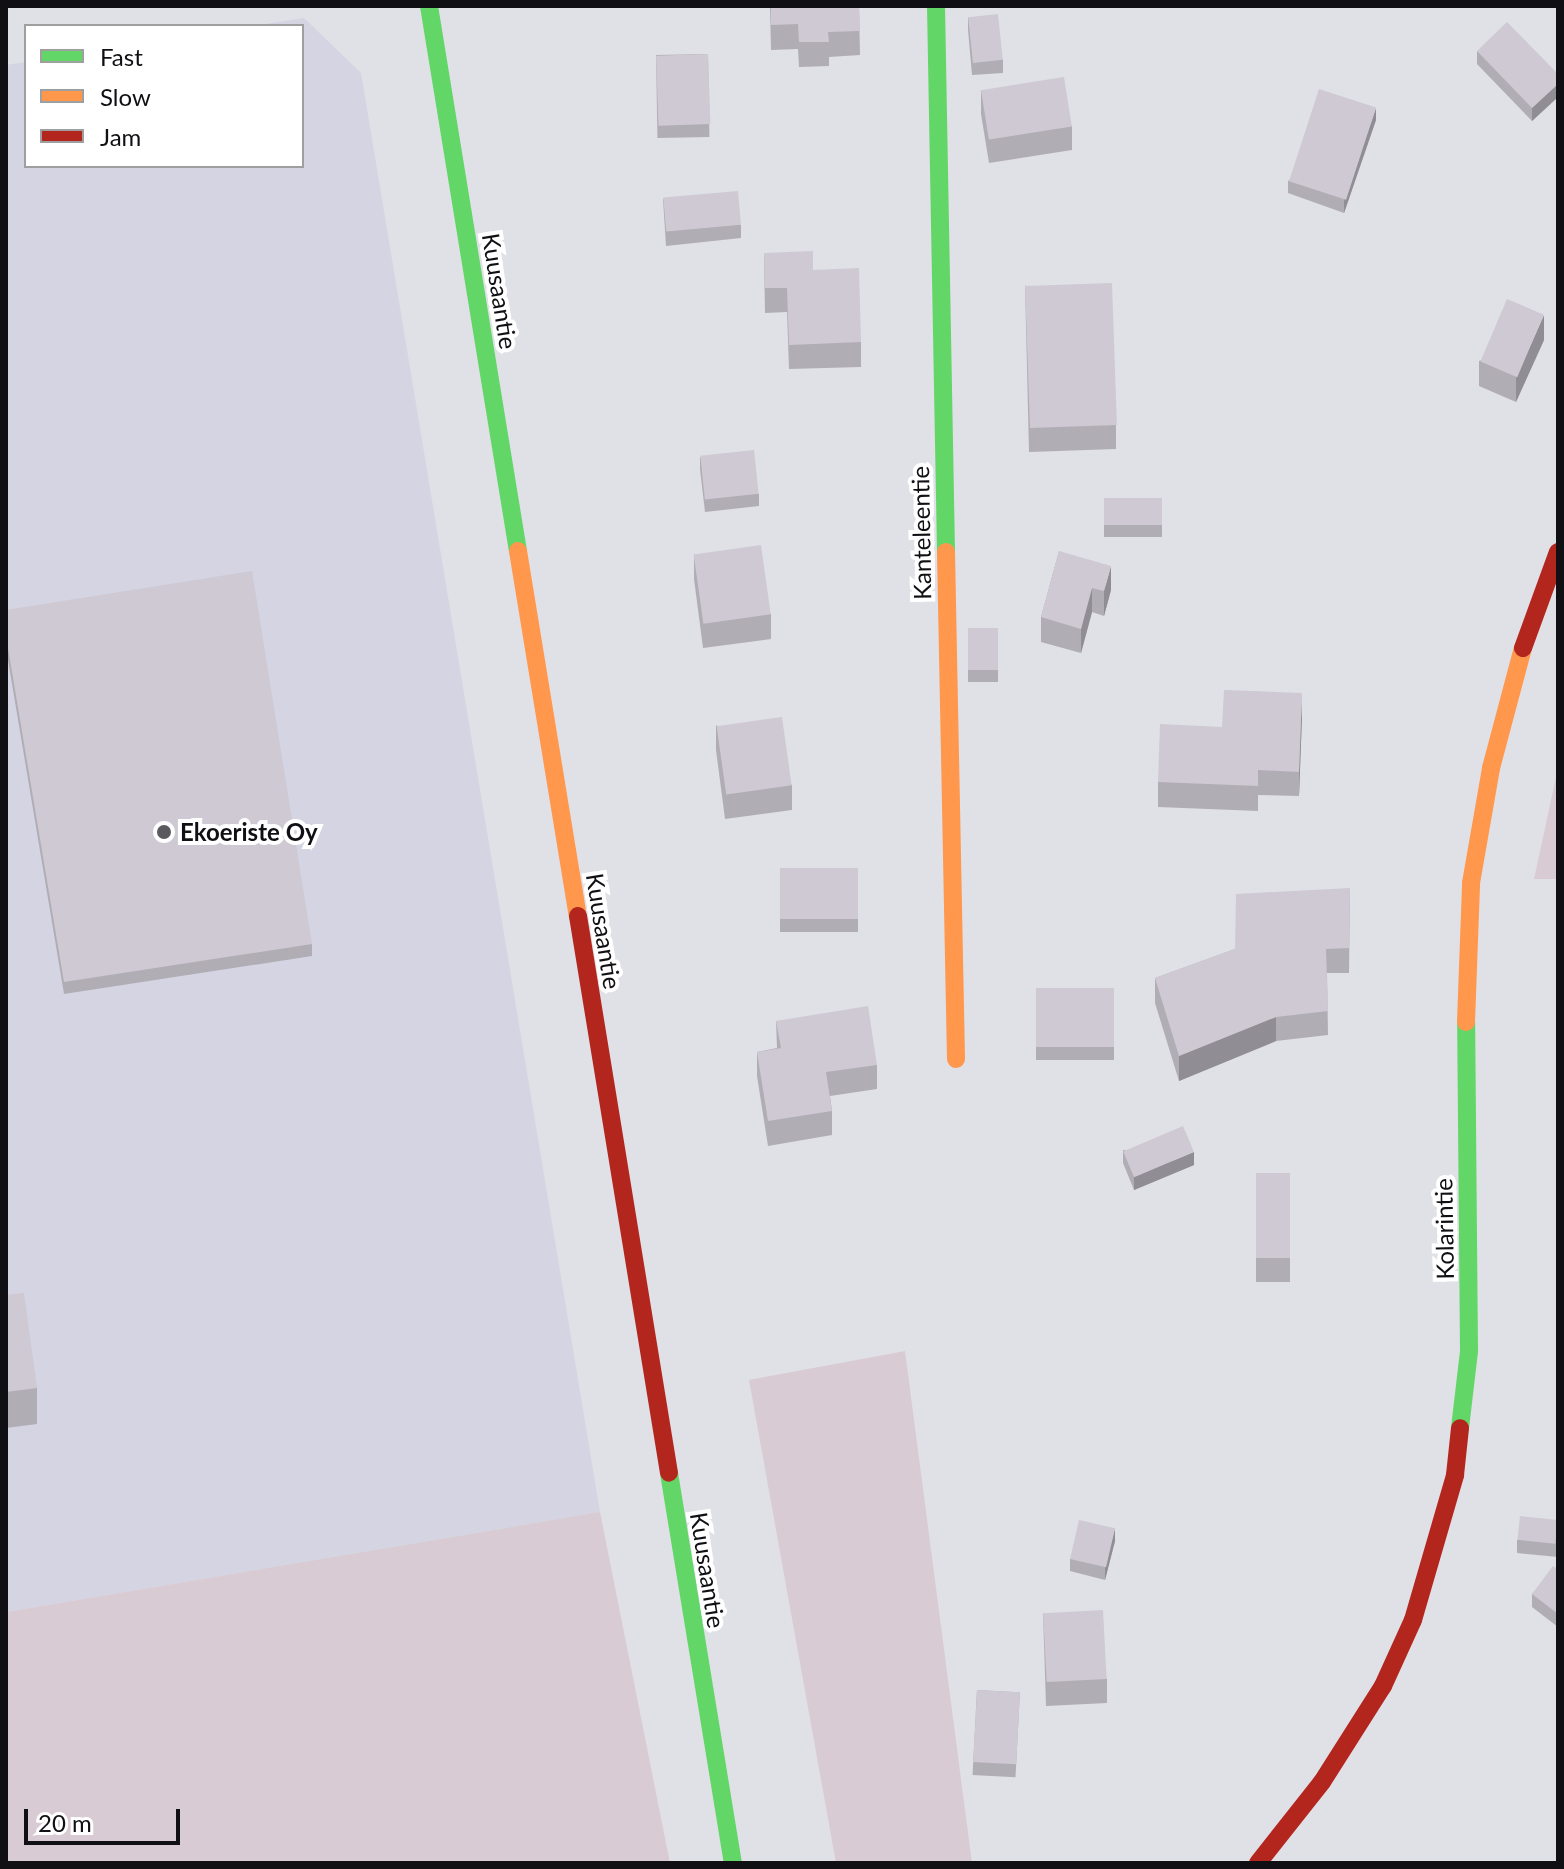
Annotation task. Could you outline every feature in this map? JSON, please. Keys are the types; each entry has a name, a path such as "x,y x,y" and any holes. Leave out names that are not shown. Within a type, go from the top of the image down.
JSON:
{"street":[{"name":"Kuusaantie","path":"429,6 733,1863"},
{"name":"Kanteleentie","path":"936,6 956,1059"},
{"name":"Kolarintie","path":"1258,1863 1322,1782 1383,1686 1413,1620 1455,1475 1469,1351 1466,1037 1471,883 1491,768 1520,657 1558,552"}],"shaded area":[{"path":"304,18 361,73 600,1512 6,1612 6,65 24,62 24,168 304,168 304,24 266,24"},
{"path":"1558,768 1558,879 1534,879"},
{"path":"905,1351 972,1863 836,1863 749,1380"},
{"path":"600,1512 670,1863 6,1863 6,1612"}],"building":[{"path":"771,6 859,6 860,31 828,32 829,42 799,42 798,24 771,25"},
{"path":"998,14 1003,60 973,63 968,17"},
{"path":"1507,22 1558,74 1558,84 1532,108 1477,51"},
{"path":"708,54 710,124 658,126 656,56"},
{"path":"1064,77 1072,126 989,140 981,90"},
{"path":"1319,89 1376,108 1346,200 1289,181"},
{"path":"738,191 741,225 666,231 663,198"},
{"path":"813,251 813,270 859,268 861,342 789,345 787,288 765,288 764,253"},
{"path":"1112,283 1117,425 1030,428 1025,286"},
{"path":"1507,299 1544,315 1517,377 1480,362"},
{"path":"754,450 759,494 705,499 700,456"},
{"path":"1104,498 1162,498 1162,525 1104,525"},
{"path":"761,545 771,614 703,624 694,554"},
{"path":"1059,551 1111,566 1104,591 1092,588 1081,629 1041,617"},
{"name":"Ekoeriste Oy","path":"252,571 312,944 64,982 6,636 6,610"},
{"path":"968,628 998,628 998,670 968,670"},
{"path":"1224,690 1302,693 1299,772 1258,770 1258,786 1158,782 1160,724 1222,727"},
{"path":"782,717 792,785 726,795 717,726"},
{"path":"780,868 858,868 858,919 780,919"},
{"path":"1350,888 1349,948 1326,949 1328,1011 1276,1017 1179,1056 1155,978 1235,949 1236,894"},
{"path":"1036,988 1114,988 1114,1047 1036,1047"},
{"path":"868,1006 877,1065 826,1072 832,1111 768,1121 757,1052 781,1048 776,1021"},
{"path":"1183,1126 1194,1152 1134,1177 1123,1151"},
{"path":"1256,1173 1290,1173 1290,1258 1256,1258"},
{"path":"24,1293 37,1388 6,1392 6,1295"},
{"path":"1520,1516 1558,1520 1555,1544 1517,1540"},
{"path":"1079,1520 1115,1528 1106,1567 1070,1559"},
{"path":"1553,1566 1558,1569 1558,1614 1532,1594"},
{"path":"1103,1610 1107,1679 1047,1682 1043,1613"},
{"path":"977,1690 1020,1692 1016,1764 973,1762"}],"traffic: fast":[{"path":"429,6 518,551"},
{"path":"936,6 946,552"},
{"path":"1460,1428 1469,1351 1466,1022"},
{"path":"669,1473 733,1863"}],"traffic: slow":[{"path":"518,551 578,916"},
{"path":"946,552 956,1059"},
{"path":"1466,1022 1471,883 1491,768 1523,648"}],"traffic: jam":[{"path":"1523,648 1558,552"},
{"path":"578,916 669,1473"},
{"path":"1258,1863 1322,1782 1383,1686 1413,1620 1455,1475 1460,1428"}],"place":[{"name":"Ekoeriste Oy","path":"164,832"}]}
